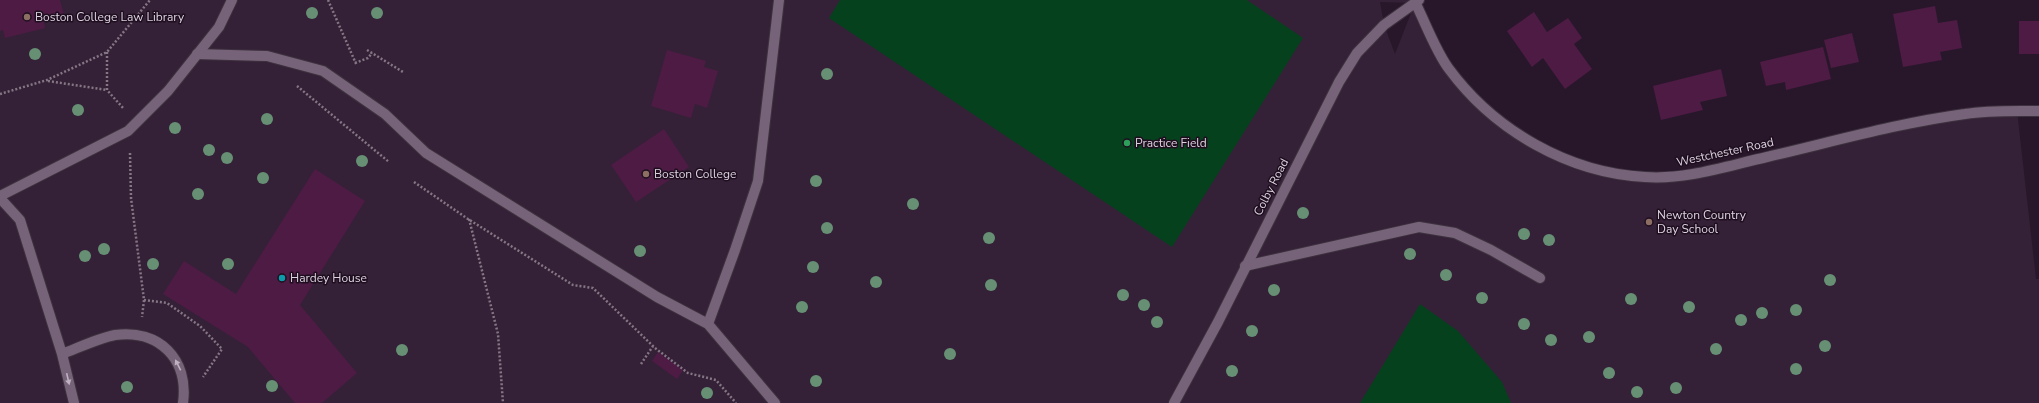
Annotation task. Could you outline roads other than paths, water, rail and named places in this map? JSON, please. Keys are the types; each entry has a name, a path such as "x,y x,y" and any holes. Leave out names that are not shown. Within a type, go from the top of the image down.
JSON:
{"street":[{"path":"74,403 62,354 20,220 0,197 128,131 168,91 219,27 232,0"},
{"path":"708,324 758,182 779,0"},
{"name":"Westchester Road","path":"1417,1 1448,68 1481,106 1520,136 1559,157 1599,170 1645,177 1687,175 1921,122 1966,114 2039,111"},
{"name":"Colby Road","path":"1174,403 1246,266 1339,82 1357,53 1384,25 1417,1"},
{"path":"197,54 267,56 323,71 385,114 426,153 657,297 708,324 775,403"},
{"path":"1246,266 1419,227 1455,233 1491,250 1540,278"},
{"path":"62,354 114,336 141,335 159,343 173,356 182,373 185,388 183,403"}],"place":[{"name":"Boston College Law Library","path":"27,17"},
{"name":"Practice Field","path":"1127,143"},
{"name":"Boston College","path":"646,174"},
{"name":"Newton Country Day School","path":"1649,222"},
{"name":"Hardey House","path":"282,278"}]}
